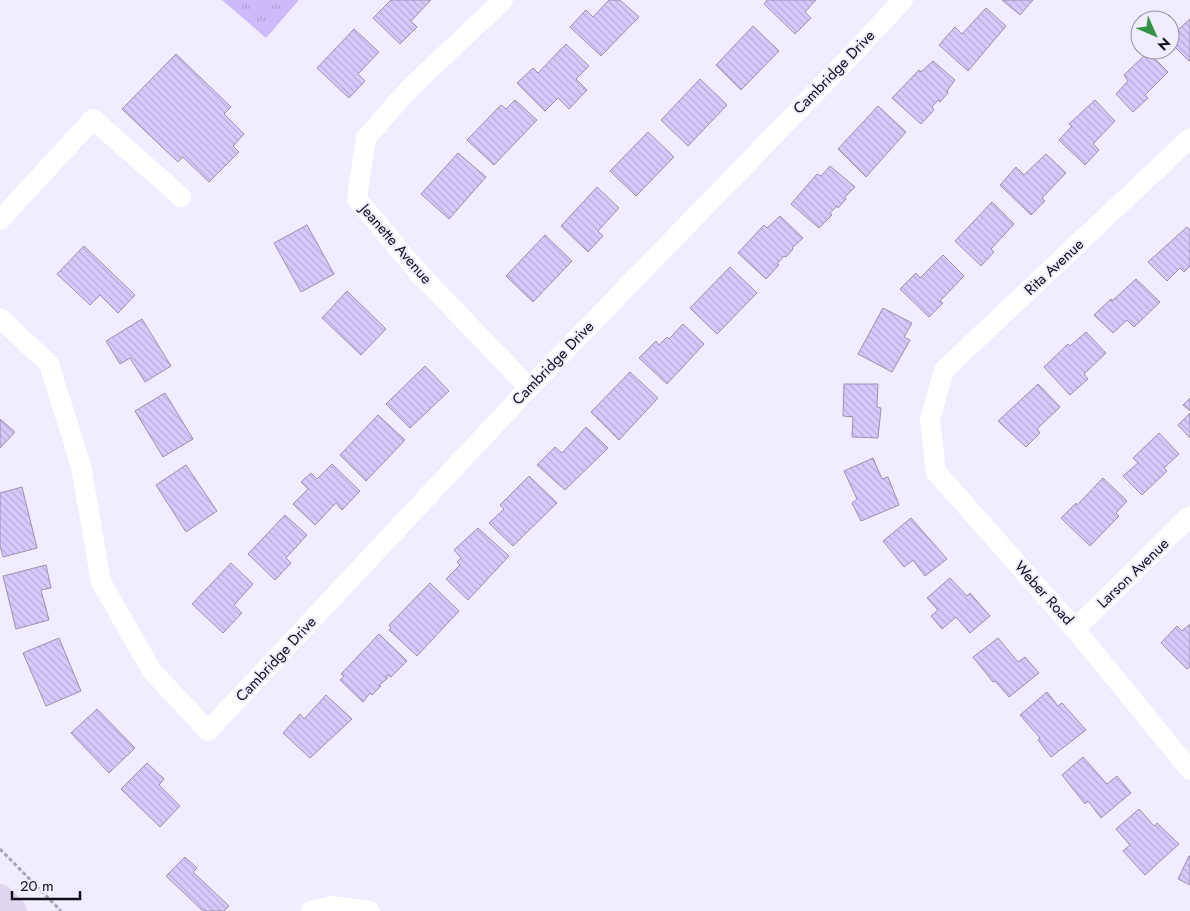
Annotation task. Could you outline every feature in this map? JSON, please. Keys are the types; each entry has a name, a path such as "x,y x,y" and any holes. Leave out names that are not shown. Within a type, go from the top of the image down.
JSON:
{"main road":[{"path":"0,898 12,911"}],"street":[{"name":"Jeanette Avenue","path":"503,0 409,89 366,138 357,199 418,272 528,388"},
{"name":"Cambridge Drive","path":"0,318 49,364 81,466 101,582 152,671 208,731 528,388 903,0"},
{"path":"0,220 93,119 181,197"},
{"name":"Rita Avenue","path":"934,406 944,370 1190,138"},
{"name":"Weber Road","path":"934,406 930,420 936,472 1075,629 1190,770"},
{"name":"Larson Avenue","path":"1075,629 1190,516"},
{"path":"311,911 332,906 370,911"}],"path":[{"path":"0,849 61,911"}],"green space":[{"path":"222,0 299,0 266,38"}],"building":[{"path":"391,0 431,0 411,21 417,27 400,44 373,18"},
{"path":"609,0 620,0 639,17 601,56 570,27 586,10 593,17"},
{"path":"767,0 816,0 805,12 811,18 795,34 764,4"},
{"path":"1002,0 1033,0 1020,15"},
{"path":"986,8 1006,26 968,71 939,45 955,27 962,34"},
{"path":"1190,19 1189,61 1180,52 1180,28"},
{"path":"753,26 779,51 741,90 716,65"},
{"path":"354,29 379,52 358,74 365,81 349,98 317,68"},
{"path":"566,44 589,66 576,79 587,90 569,109 558,98 545,111 517,83 533,68 538,73"},
{"path":"176,54 231,107 224,114 244,134 233,146 239,152 209,182 183,157 178,162 122,109"},
{"path":"1140,60 1156,60 1168,72 1145,95 1148,98 1133,112 1116,94 1128,81 1124,75"},
{"path":"933,61 955,80 947,91 948,93 940,102 938,100 932,107 934,110 921,124 892,98 919,70 921,72"},
{"path":"700,79 727,105 688,146 661,120"},
{"path":"515,100 537,120 494,165 467,140 501,105 506,109"},
{"path":"1095,100 1115,121 1093,144 1099,150 1085,165 1059,140 1072,126 1069,124"},
{"path":"878,106 906,132 866,177 838,149"},
{"path":"648,132 674,157 636,196 610,171"},
{"path":"458,153 486,177 449,219 421,194"},
{"path":"1046,154 1066,173 1042,198 1045,201 1031,215 1000,185 1016,167 1024,175"},
{"path":"830,166 855,187 838,208 837,206 830,213 832,215 819,228 791,204 817,174 821,176"},
{"path":"597,187 619,208 598,231 603,236 588,252 561,226"},
{"path":"992,202 1014,224 991,249 994,252 981,266 955,241"},
{"path":"780,216 803,238 792,248 786,257 784,256 777,264 779,265 766,279 738,253 764,225 767,228"},
{"path":"307,225 334,274 301,292 274,243"},
{"path":"1187,227 1190,230 1190,266 1184,272 1180,268 1167,281 1148,262"},
{"path":"545,235 572,261 533,302 506,276"},
{"path":"84,246 135,295 118,313 100,295 90,305 57,274"},
{"path":"943,255 964,276 940,301 943,303 929,317 900,289 916,273 920,278"},
{"path":"730,267 757,293 717,334 690,308"},
{"path":"1136,279 1160,302 1134,327 1127,320 1113,333 1094,315"},
{"path":"347,291 386,329 361,355 322,318"},
{"path":"883,308 912,323 904,337 910,340 892,372 858,354"},
{"path":"142,319 171,366 145,382 130,358 120,364 106,341"},
{"path":"683,324 704,344 667,384 639,358 656,341 659,345 667,337 669,339"},
{"path":"1086,332 1106,353 1084,374 1088,379 1070,395 1044,367 1068,344 1070,346"},
{"path":"425,366 449,391 410,428 386,404"},
{"path":"630,372 658,398 619,440 591,412"},
{"path":"844,384 878,384 877,407 881,408 878,438 852,437 853,417 843,416"},
{"path":"1038,384 1060,407 1037,429 1040,433 1026,447 998,421"},
{"path":"165,393 193,439 163,457 135,411"},
{"path":"1190,398 1190,411 1183,405"},
{"path":"1190,413 1190,438 1178,425"},
{"path":"378,415 405,440 366,481 340,455"},
{"path":"0,419 15,432 0,448"},
{"path":"586,427 608,448 565,490 537,465 555,447 562,453"},
{"path":"1159,433 1179,454 1164,468 1167,471 1142,495 1123,476 1138,463 1133,458"},
{"path":"873,458 882,479 888,477 899,505 861,521 852,503 857,499 844,471"},
{"path":"332,464 360,491 342,510 336,503 315,525 293,504 308,489 301,482 311,473 317,479"},
{"path":"186,465 217,511 186,532 156,485"},
{"path":"529,476 557,503 513,546 489,523 504,509 500,505"},
{"path":"1103,478 1127,501 1116,513 1119,516 1090,546 1061,518 1076,503 1077,505"},
{"path":"22,487 37,548 3,557 0,545 0,493"},
{"path":"285,515 307,535 286,558 291,563 275,580 248,554"},
{"path":"911,518 947,559 925,576 913,560 904,567 883,541"},
{"path":"478,528 509,556 468,600 446,579 460,565 457,562 461,558 454,550"},
{"path":"231,563 253,584 234,605 242,613 223,633 192,604"},
{"path":"46,565 51,588 41,590 49,620 16,629 3,576"},
{"path":"950,578 967,596 970,593 990,616 970,633 956,617 942,629 931,616 938,610 927,598"},
{"path":"430,583 459,611 417,656 389,630 391,628 389,625"},
{"path":"1190,624 1190,667 1187,669 1161,643 1177,626 1182,631"},
{"path":"379,634 407,661 391,677 385,676 388,678 379,685 381,686 372,695 370,693 363,702 340,680 344,676 341,674"},
{"path":"59,638 81,691 46,706 23,653"},
{"path":"998,638 1018,662 1025,657 1039,673 1009,697 995,681 993,682 973,657"},
{"path":"1047,692 1058,706 1062,703 1086,730 1051,757 1038,740 1040,738 1020,715"},
{"path":"326,695 352,719 310,758 283,733 300,714 304,719"},
{"path":"97,709 135,748 109,773 71,733"},
{"path":"1083,757 1107,784 1117,776 1131,793 1101,818 1088,801 1085,804 1062,775"},
{"path":"147,763 164,779 159,785 180,806 160,827 121,789"},
{"path":"1139,809 1154,826 1157,823 1179,844 1145,875 1123,851 1130,845 1116,829"},
{"path":"1190,856 1190,885 1178,879"},
{"path":"185,857 197,868 193,872 229,906 224,911 203,911 166,876"}]}
